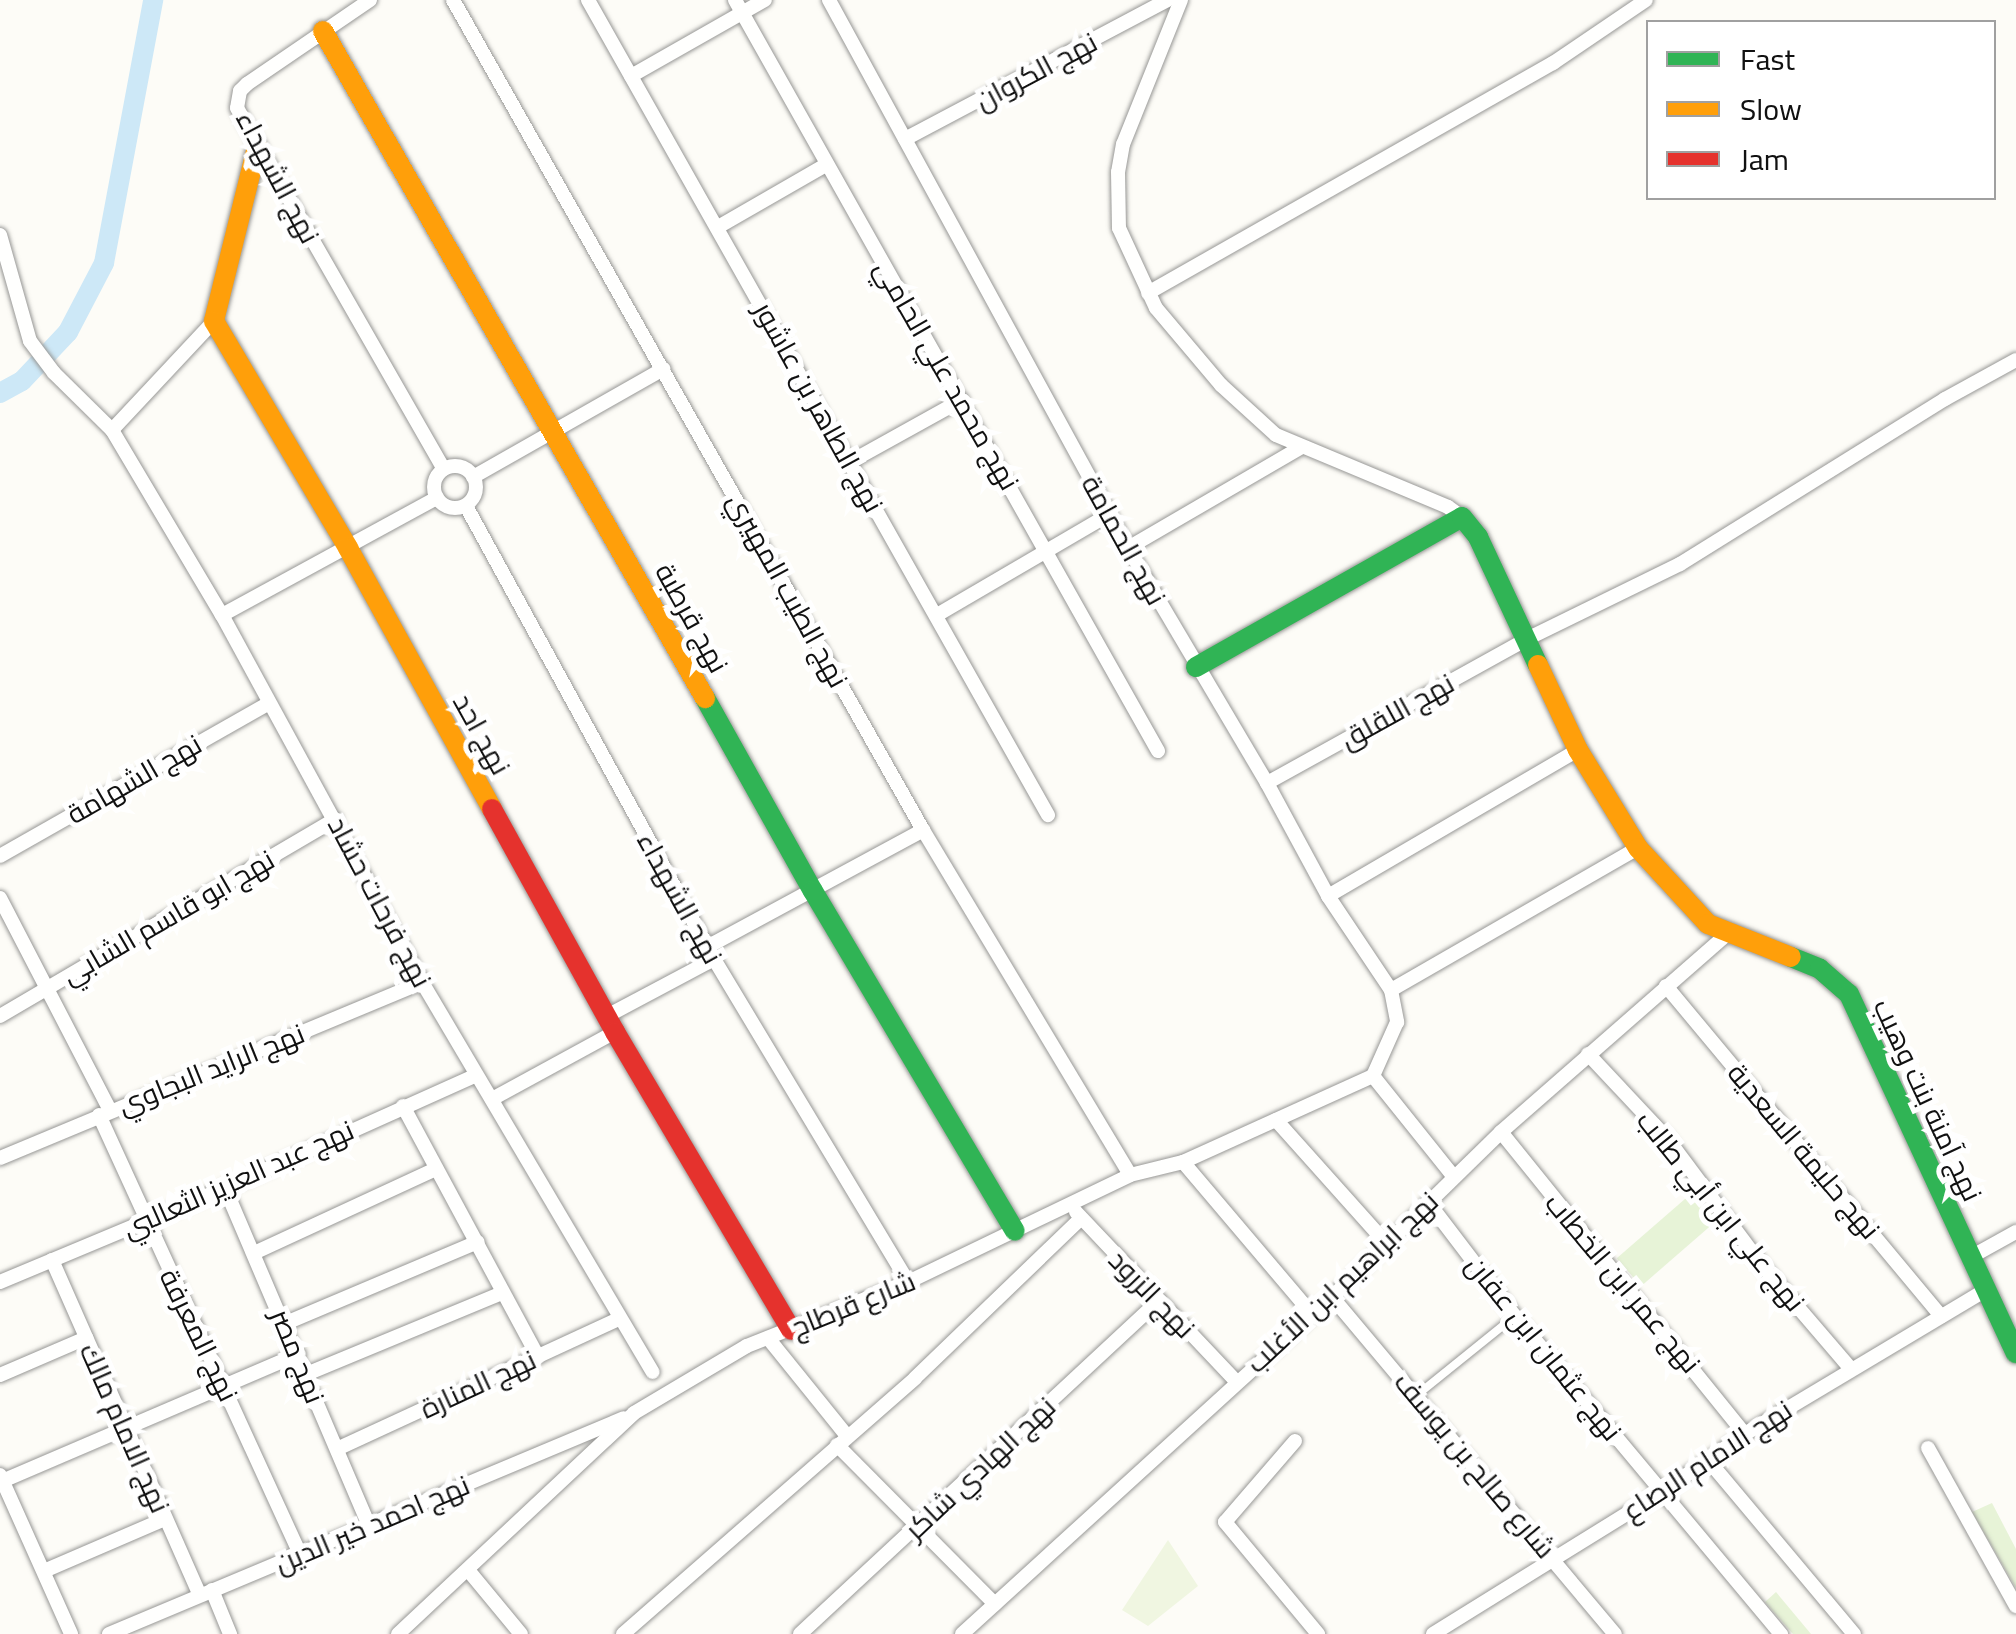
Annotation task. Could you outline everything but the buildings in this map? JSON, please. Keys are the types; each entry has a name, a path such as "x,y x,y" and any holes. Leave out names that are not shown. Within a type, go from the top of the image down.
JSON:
{"street":[{"path":"324,31 370,0"},
{"name":"نهج الطيب المهيري","path":"454,0 923,830 1130,1175"},
{"name":"نهج الطاهر بن عاشور","path":"588,0 1048,815"},
{"path":"631,76 739,6 765,0"},
{"name":"نهج الحمامة","path":"829,0 1128,548 1268,783 1328,896 1390,990"},
{"name":"نهج الكروان","path":"905,140 1167,0"},
{"path":"1181,0 1123,144 1118,172 1119,228 1148,293 1251,415 1300,448 1448,507 1462,517 1478,537 1578,750 1638,848 1667,885 1726,935"},
{"path":"1148,293 1553,62 1646,0"},
{"name":"نهج محمد علي الحامي","path":"739,6 1158,751"},
{"name":"نهج الشهداء","path":"324,31 240,91 238,108 444,469"},
{"name":"نهج قرطبة","path":"324,31 813,891 1015,1231"},
{"path":"112,430 214,321 257,147"},
{"path":"718,226 826,166"},
{"name":"نهج فرحات حشاد","path":"0,235 30,340 54,373 112,430 222,615 422,982 618,1319 653,1372"},
{"name":"نهج احد","path":"214,321 348,548 611,1024 791,1330"},
{"name":"نهج اللقلق","path":"1268,783 1527,639 1680,564 2016,360"},
{"path":"474,477 664,369"},
{"path":"850,462 962,400"},
{"path":"1128,548 1300,448"},
{"path":"461,467 474,477 476,493 466,506 449,508 436,498 434,482 444,469 461,467"},
{"path":"222,615 436,498"},
{"name":"نهج الشهداء","path":"466,506 710,953 908,1282"},
{"path":"936,615 1110,514"},
{"path":"1196,667 1462,517"},
{"name":"نهج الشهامة","path":"0,856 269,703"},
{"path":"1328,896 1578,750"},
{"name":"نهج ابو قاسم الشابي","path":"0,1016 336,819"},
{"path":"492,1099 611,1024 710,953 923,830"},
{"path":"1454,1177 1373,1076 1397,1022 1390,990 1638,848"},
{"name":"نهج المعرفة","path":"0,898 104,1112 144,1221 226,1387 300,1554"},
{"name":"نهج ابراهيم ابن الأغلب","path":"962,1634 1332,1297 1501,1132 1726,935"},
{"name":"نهج آمنة بنت وهيب","path":"1726,935 1820,969 1848,994 1984,1291 2015,1349"},
{"name":"نهج الرايد البجاوي","path":"0,1158 422,982"},
{"name":"نهج حليمة السعدية","path":"1666,986 1941,1316"},
{"name":"نهج علي ابن أبي طالب","path":"1588,1054 1667,1138 1761,1264 1850,1370"},
{"name":"نهج عبد العزيز الثعالبي","path":"0,1282 225,1188 476,1075"},
{"name":"شارع قرطاج","path":"398,1634 634,1413 747,1346 908,1282 1130,1175 1183,1162 1373,1076"},
{"path":"403,1106 538,1356"},
{"path":"1276,1120 1386,1243"},
{"name":"نهج عمر ابن الخطاب","path":"1501,1132 1745,1434"},
{"path":"1183,1162 1311,1313"},
{"path":"254,1253 436,1169"},
{"name":"نهج مصر","path":"225,1188 286,1323 304,1375 369,1526"},
{"name":"نهج عثمان ابن عفان","path":"1428,1202 1515,1316 1780,1634"},
{"name":"نهج الزرود","path":"1072,1203 1080,1219 1237,1382"},
{"path":"623,1634 842,1441 1017,1282 1080,1219"},
{"path":"1969,1258 2016,1232"},
{"path":"286,1323 478,1242"},
{"name":"نهج الامام مالك","path":"52,1260 165,1519 230,1634"},
{"name":"نهج الامام الرصاع","path":"1432,1634 1453,1629 1553,1558 1662,1492 1745,1434 1984,1291"},
{"path":"304,1375 502,1293"},
{"name":"شارع صالح بن يوسف","path":"1332,1297 1615,1634"},
{"name":"نهج الهادي شاكر","path":"800,1634 1158,1301"},
{"name":"نهج المنارة","path":"337,1449 618,1319"},
{"path":"0,1375 86,1338"},
{"path":"768,1338 842,1441 995,1604"},
{"path":"71,1634 1,1479 299,1354"},
{"name":"نهج احمد خير الدين","path":"109,1634 634,1413"},
{"path":"1295,1441 1225,1522 1318,1634"},
{"path":"1928,1448 2016,1606"},
{"path":"1708,1460 1854,1634"},
{"path":"44,1571 165,1519"},
{"path":"468,1570 521,1634"}],"lane":[{"path":"1417,1396 1515,1316"}],"green space":[{"path":"1693,1192 1717,1220 1641,1286 1617,1258"},
{"path":"1992,1503 2016,1549 2016,1588 1972,1512"},
{"path":"1168,1540 1198,1586 1148,1626 1122,1610"},
{"path":"1776,1592 1811,1634 1793,1634 1765,1602"}],"waterway":[{"path":"0,393 22,381 68,332 104,263 153,0"}],"traffic: fast":[{"path":"1196,667 1462,517 1478,537 1538,665"},
{"path":"705,698 813,891 1015,1231"},
{"path":"1791,957 1820,969 1849,994 2016,1353"}],"traffic: slow":[{"path":"323,31 705,698"},
{"path":"257,147 214,321 348,548 492,809"},
{"path":"1538,665 1578,750 1638,848 1708,924 1791,957"}],"traffic: jam":[{"path":"492,809 615,1032 791,1330"}]}
